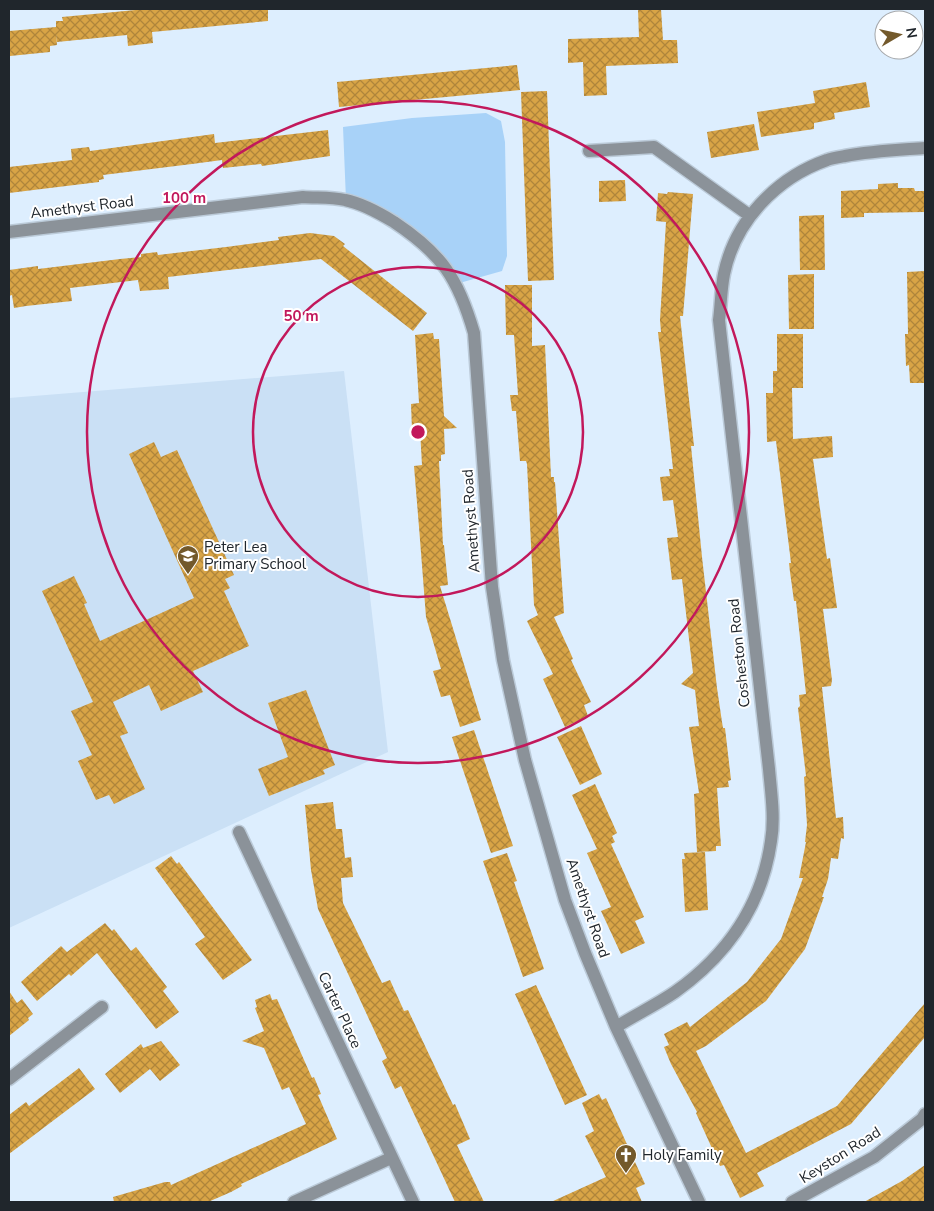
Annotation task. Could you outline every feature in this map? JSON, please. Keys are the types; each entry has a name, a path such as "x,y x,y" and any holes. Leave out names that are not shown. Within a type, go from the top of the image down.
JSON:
{"street":[{"path":"589,151 654,147 749,216"},
{"name":"Cosheston Road","path":"616,1027 674,992 701,971 730,942 747,914 761,884 771,840 772,806 719,320 724,274 734,243 749,216 774,190 796,174 828,159 867,152 925,148"},
{"name":"Amethyst Road","path":"9,232 303,197 346,200 381,214 410,233 438,256 456,284 474,333 492,587 503,660 524,760 565,900 616,1027 699,1202"},
{"name":"Carter Place","path":"239,832 413,1202"},
{"path":"9,1080 102,1007"},
{"name":"Keyston Road","path":"792,1202 874,1157 922,1119 925,1114"},
{"path":"294,1202 391,1158"}],"shaded area":[{"path":"486,113 501,121 505,142 507,256 502,271 456,284 410,233 346,200 343,127 412,118"},
{"name":"Peter Lea Primary School","path":"344,371 388,752 9,928 9,398"}],"building":[{"path":"146,9 268,9 268,21 152,32 153,43 128,46 127,35 57,42 56,34 57,45 50,46 50,52 10,56 9,31 56,27 56,21 63,21 62,17"},
{"path":"638,9 661,9 663,40 677,40 678,63 606,66 607,95 584,96 583,62 568,63 568,39 639,37"},
{"path":"517,65 520,90 339,107 337,82"},
{"path":"866,82 870,107 834,113 835,119 814,123 814,129 761,137 757,112 815,103 813,91"},
{"path":"547,91 554,280 528,281 521,92"},
{"path":"754,124 759,150 711,158 707,132"},
{"path":"328,130 330,156 262,166 261,164 223,168 222,160 103,175 104,179 99,180 99,182 9,193 9,167 72,160 71,149 89,147 90,151 214,134 215,143"},
{"path":"625,180 626,201 599,202 599,181"},
{"path":"898,183 898,188 914,188 915,191 925,191 925,212 864,213 864,217 841,218 841,191 878,189 878,184"},
{"path":"668,192 693,194 683,316 680,316 694,446 691,446 702,557 717,688 723,728 725,728 731,780 728,781 729,787 717,788 721,846 716,846 716,851 697,852 694,794 699,793 689,727 699,726 695,690 681,684 693,673 682,579 672,580 667,538 678,537 673,500 663,501 660,477 670,476 669,469 673,469 658,332 661,332 660,320 666,222 656,221 658,193 667,194"},
{"path":"824,215 825,270 800,270 799,216"},
{"path":"310,233 334,236 345,244 343,246 427,313 413,331 321,259 168,277 169,289 140,291 138,280 70,288 72,301 14,308 12,295 9,296 9,270 38,266 38,269 141,257 141,254 157,252 158,255 226,247 279,240 278,237"},
{"path":"925,271 925,383 910,383 909,365 906,366 905,334 908,334 907,272"},
{"path":"814,274 814,329 789,329 788,275"},
{"path":"505,285 532,285 532,346 545,345 551,477 554,477 555,482 564,613 554,617 573,659 571,660 591,702 584,705 588,716 565,727 543,679 553,674 527,621 538,615 534,605 527,464 526,461 520,461 516,411 512,411 510,395 518,395 514,335 506,335"},
{"path":"433,333 434,339 439,339 444,416 457,428 444,429 445,454 441,455 441,461 439,461 443,545 448,585 440,586 481,720 460,727 450,695 441,697 433,671 441,669 426,617 414,466 422,465 420,430 412,430 411,404 419,403 415,335"},
{"path":"777,334 803,334 803,388 792,388 793,439 832,436 833,457 813,459 827,559 830,558 837,608 823,609 832,680 831,686 822,687 836,818 843,817 844,839 841,838 838,859 831,858 828,879 822,897 824,897 805,949 766,1001 706,1046 696,1051 746,1153 837,1106 925,1003 925,1037 851,1124 757,1173 764,1186 740,1198 724,1165 720,1166 697,1112 671,1064 664,1047 669,1045 664,1034 687,1022 690,1027 747,982 781,939 803,878 799,878 806,842 807,825 804,777 806,776 798,708 800,706 799,695 806,694 796,601 794,601 790,572 789,563 791,563 776,441 767,442 766,393 773,393 773,371 777,371"},
{"path":"154,442 161,457 177,450 234,575 225,579 230,588 224,591 249,646 193,671 203,692 161,711 149,685 113,702 128,733 120,736 145,789 114,804 109,795 96,800 78,761 92,755 71,711 93,702 42,591 74,576 87,603 84,604 100,641 194,598 129,454"},
{"path":"306,690 335,765 323,770 325,774 269,796 258,769 288,757 268,703"},
{"path":"581,726 602,774 580,785 557,737"},
{"path":"474,730 513,846 491,853 452,737"},
{"path":"595,784 617,833 612,836 615,842 611,844 644,917 635,921 645,943 621,954 601,911 611,907 587,853 597,849 572,795"},
{"path":"333,802 336,829 342,829 345,858 351,857 353,877 341,878 343,903 382,983 390,980 404,1011 408,1010 453,1105 455,1104 470,1139 457,1145 484,1202 455,1202 401,1086 395,1089 382,1061 387,1058 318,909 311,870 305,805"},
{"path":"705,852 708,910 685,912 682,859 685,859 684,853"},
{"path":"507,853 517,881 514,882 544,969 523,977 483,861"},
{"path":"171,856 177,864 179,862 252,960 223,980 195,944 205,937 155,868"},
{"path":"105,923 112,931 114,929 131,951 136,947 167,987 163,991 179,1012 156,1029 97,953 71,976 69,974 37,1001 21,982 61,946 67,952"},
{"path":"536,985 587,1095 565,1105 515,994"},
{"path":"9,991 17,1003 22,999 33,1014 28,1018 29,1020 9,1036"},
{"path":"270,994 272,1000 277,999 312,1078 314,1077 321,1094 318,1095 337,1139 241,1184 242,1186 231,1192 208,1202 114,1202 113,1197 165,1182 170,1182 171,1185 306,1124 289,1087 282,1090 264,1048 242,1041 264,1031 255,1008 257,1007 255,1000"},
{"path":"161,1041 180,1065 160,1081 150,1069 120,1093 105,1074 141,1044 143,1048"},
{"path":"79,1068 95,1089 9,1154 9,1115 26,1102 29,1106"},
{"path":"599,1094 602,1100 606,1098 645,1184 636,1188 642,1202 551,1202 606,1177 585,1136 594,1131 582,1103"},
{"path":"925,1165 925,1202 864,1202 902,1181"}],"place":[{"name":"Peter Lea Primary School","path":"188,575"},
{"name":"Holy Family","path":"626,1174"}]}
